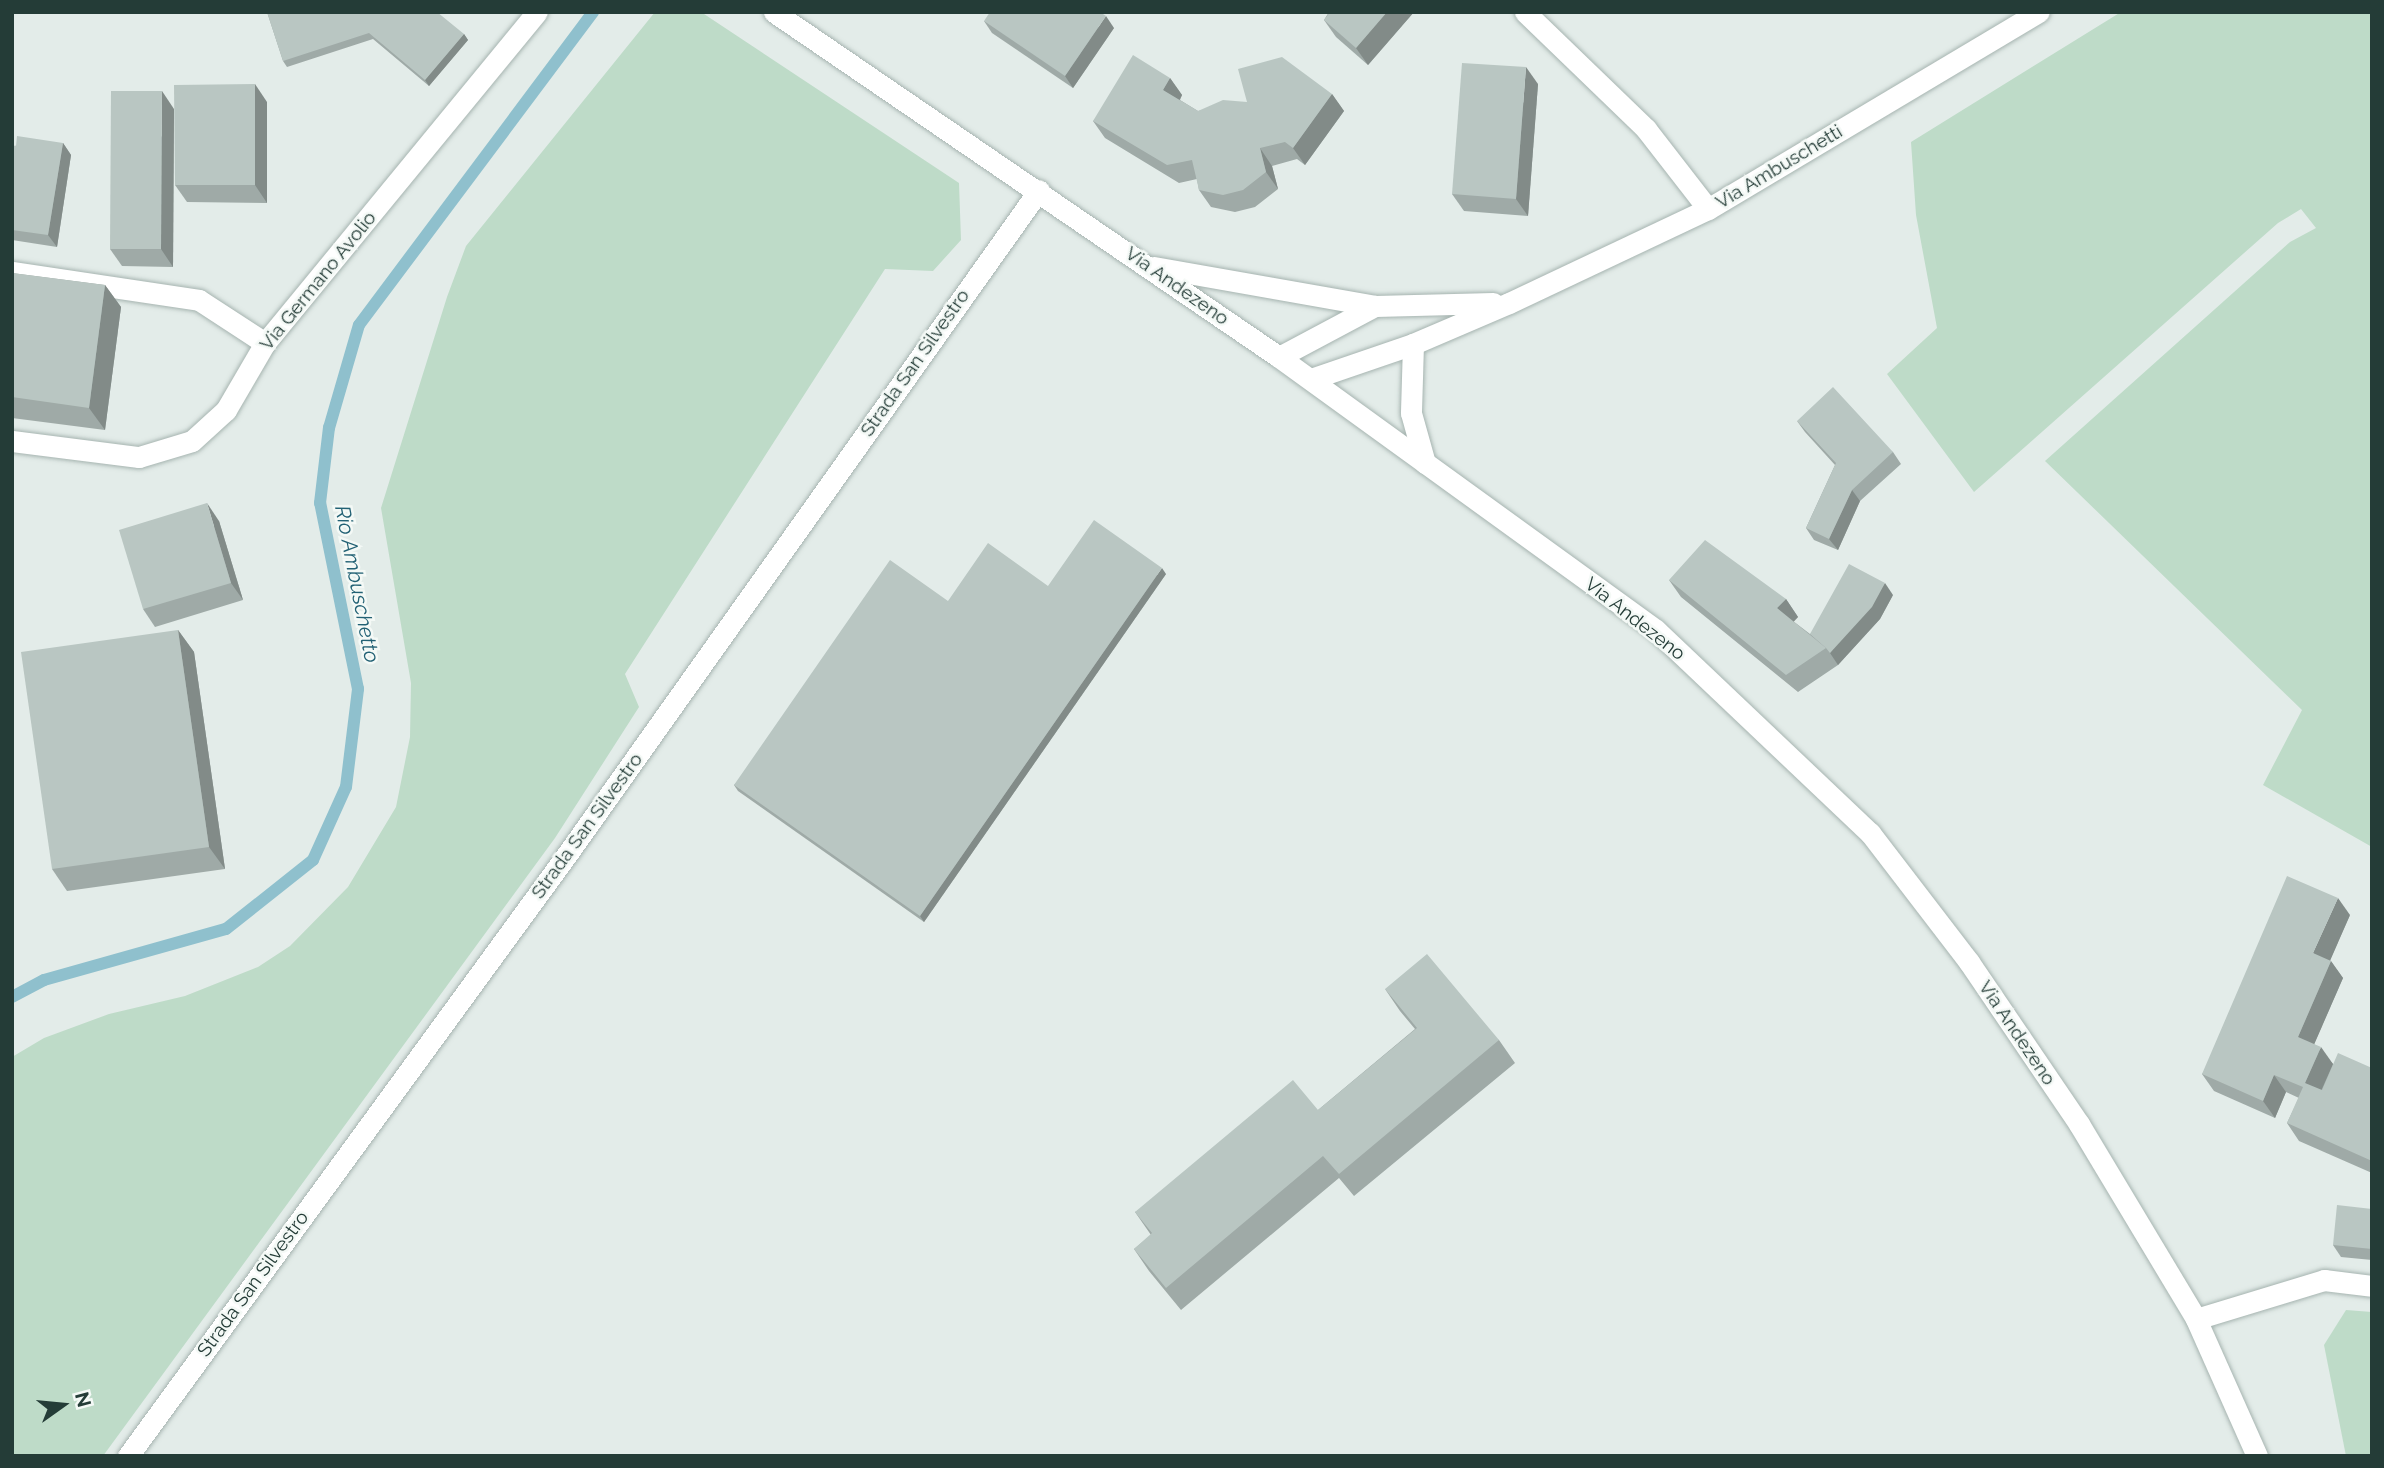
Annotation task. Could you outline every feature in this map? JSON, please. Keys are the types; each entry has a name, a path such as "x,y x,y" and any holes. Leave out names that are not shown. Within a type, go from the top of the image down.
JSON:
{"street":[{"name":"Via Germano Avolio","path":"12,441 139,457 192,441 226,410 265,343 537,12"},
{"name":"Via Andezeno","path":"774,12 1039,190 1311,379 1656,631 1870,833 1969,962 2071,1112 2196,1319 2257,1456"},
{"path":"1525,12 1646,129 1709,209"},
{"name":"Via Ambuschetti","path":"1311,379 1413,344 1509,303 1709,209 2039,12"},
{"name":"Strada San Silvestro","path":"128,1456 568,853 1039,190"},
{"name":"Via Ambuschetti","path":"1148,266 1375,306 1509,303"},
{"path":"12,272 199,300 265,343"},
{"name":"Via Ambuschetti","path":"1279,357 1375,306"},
{"path":"1413,344 1411,412 1425,463"},
{"path":"2196,1319 2324,1280 2372,1286"}],"green space":[{"path":"655,12 701,12 959,183 961,240 933,271 885,269 625,674 639,707 555,838 103,1456 12,1456 12,1057 44,1038 109,1014 185,996 258,967 290,946 348,887 396,807 410,737 411,683 381,508 447,297 466,246"},
{"path":"2121,12 2372,12 2372,847 2263,785 2302,710 2045,461 2290,242 2316,228 2301,209 2278,223 1974,492 1887,374 1937,328 1916,215 1911,142"},
{"path":"2346,1310 2372,1312 2372,1456 2346,1456 2324,1345"}],"building":[{"path":"267,12 437,12 464,34 425,80 369,33 283,61"},
{"path":"990,12 1100,12 1106,16 1065,76 984,21"},
{"path":"1330,12 1387,12 1356,48 1324,20"},
{"path":"1133,55 1170,78 1163,90 1198,111 1223,100 1247,102 1238,69 1282,57 1332,94 1293,148 1285,142 1260,148 1266,172 1243,190 1223,195 1199,190 1192,160 1167,165 1093,121"},
{"path":"1462,63 1526,67 1516,199 1452,194"},
{"path":"255,84 255,185 175,185 174,85"},
{"path":"111,91 162,91 161,249 110,249"},
{"path":"17,136 63,143 48,235 12,230 12,146 16,146"},
{"path":"12,273 105,285 89,408 12,397"},
{"path":"1833,387 1893,452 1852,490 1829,539 1806,528 1836,463 1797,421"},
{"path":"207,503 231,583 143,609 119,530"},
{"path":"1094,520 1162,568 920,916 734,785 890,560 948,601 988,543 1048,586"},
{"path":"1705,540 1786,599 1777,608 1826,648 1786,675 1669,580"},
{"path":"1849,564 1885,583 1872,607 1830,653 1810,634"},
{"path":"178,630 209,847 52,869 21,652"},
{"path":"2287,876 2338,898 2313,953 2331,961 2298,1037 2321,1047 2305,1083 2322,1090 2338,1053 2372,1068 2372,1161 2287,1123 2303,1087 2274,1075 2263,1101 2202,1074"},
{"path":"1427,954 1499,1040 1339,1174 1323,1156 1166,1288 1134,1249 1152,1233 1135,1212 1293,1080 1318,1110 1417,1028 1385,989"},
{"path":"2337,1205 2372,1209 2372,1249 2333,1245"}],"waterway":[{"name":"Rio Ambuschetto","path":"12,997 44,980 226,929 313,860 346,787 358,689 320,503 329,428 359,325 593,12"}]}
